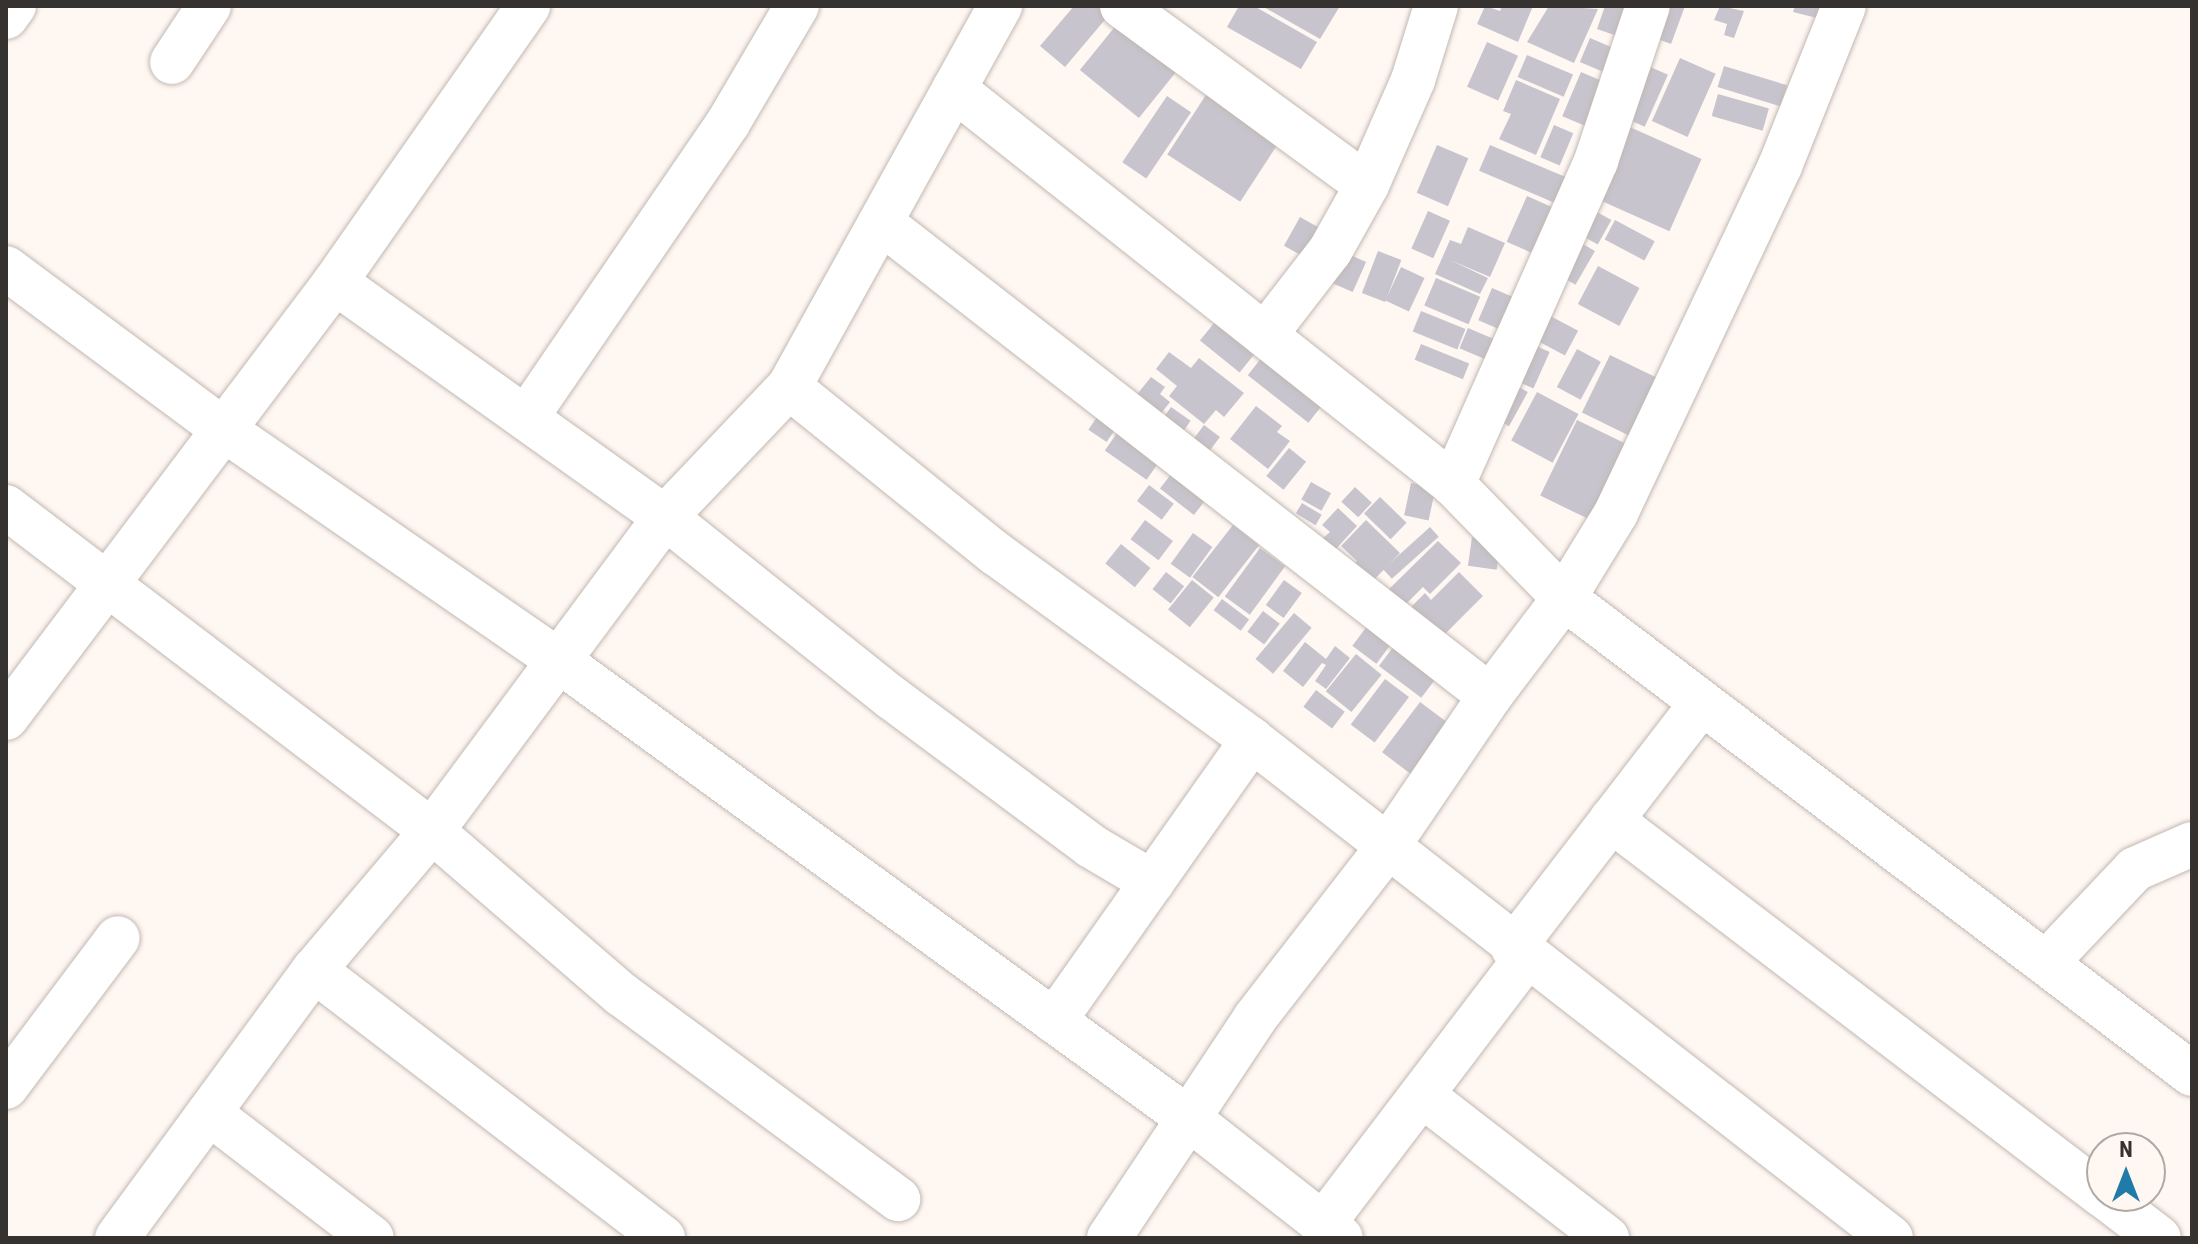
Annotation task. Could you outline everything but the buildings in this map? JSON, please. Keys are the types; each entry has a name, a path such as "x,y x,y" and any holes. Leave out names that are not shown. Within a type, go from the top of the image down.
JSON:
{"street":[{"path":"6,17 14,6"},
{"path":"172,62 209,6"},
{"path":"6,718 335,282 528,6"},
{"path":"526,418 728,123 797,6"},
{"path":"117,1238 314,970 432,831 665,517 789,387 883,224 1000,6"},
{"path":"1122,6 1367,185"},
{"path":"1265,335 1330,251 1367,185 1413,80 1436,6"},
{"path":"1453,484 1596,161 1648,6"},
{"path":"1109,1238 1192,1121 1255,1018 1386,849 1490,696 1564,598 1616,513 1780,166 1844,6"},
{"path":"954,89 1453,484 1564,598 2192,1074"},
{"path":"883,224 1490,696"},
{"path":"6,268 223,429 558,660 1192,1121 1333,1234 1422,1095 1611,820 1702,703"},
{"path":"335,282 665,517 892,698 1091,846 1152,882"},
{"path":"789,387 995,553 1252,740 1386,849 1891,1238"},
{"path":"6,507 432,831 621,994 898,1199"},
{"path":"1054,1021 1252,740"},
{"path":"1611,820 2086,1182"},
{"path":"2046,963 2135,869 2192,844"},
{"path":"6,1087 118,938"},
{"path":"314,970 663,1238"},
{"path":"1422,1095 1607,1238"},
{"path":"209,1113 372,1238"},
{"path":"2125,1212 2159,1238"}]}
